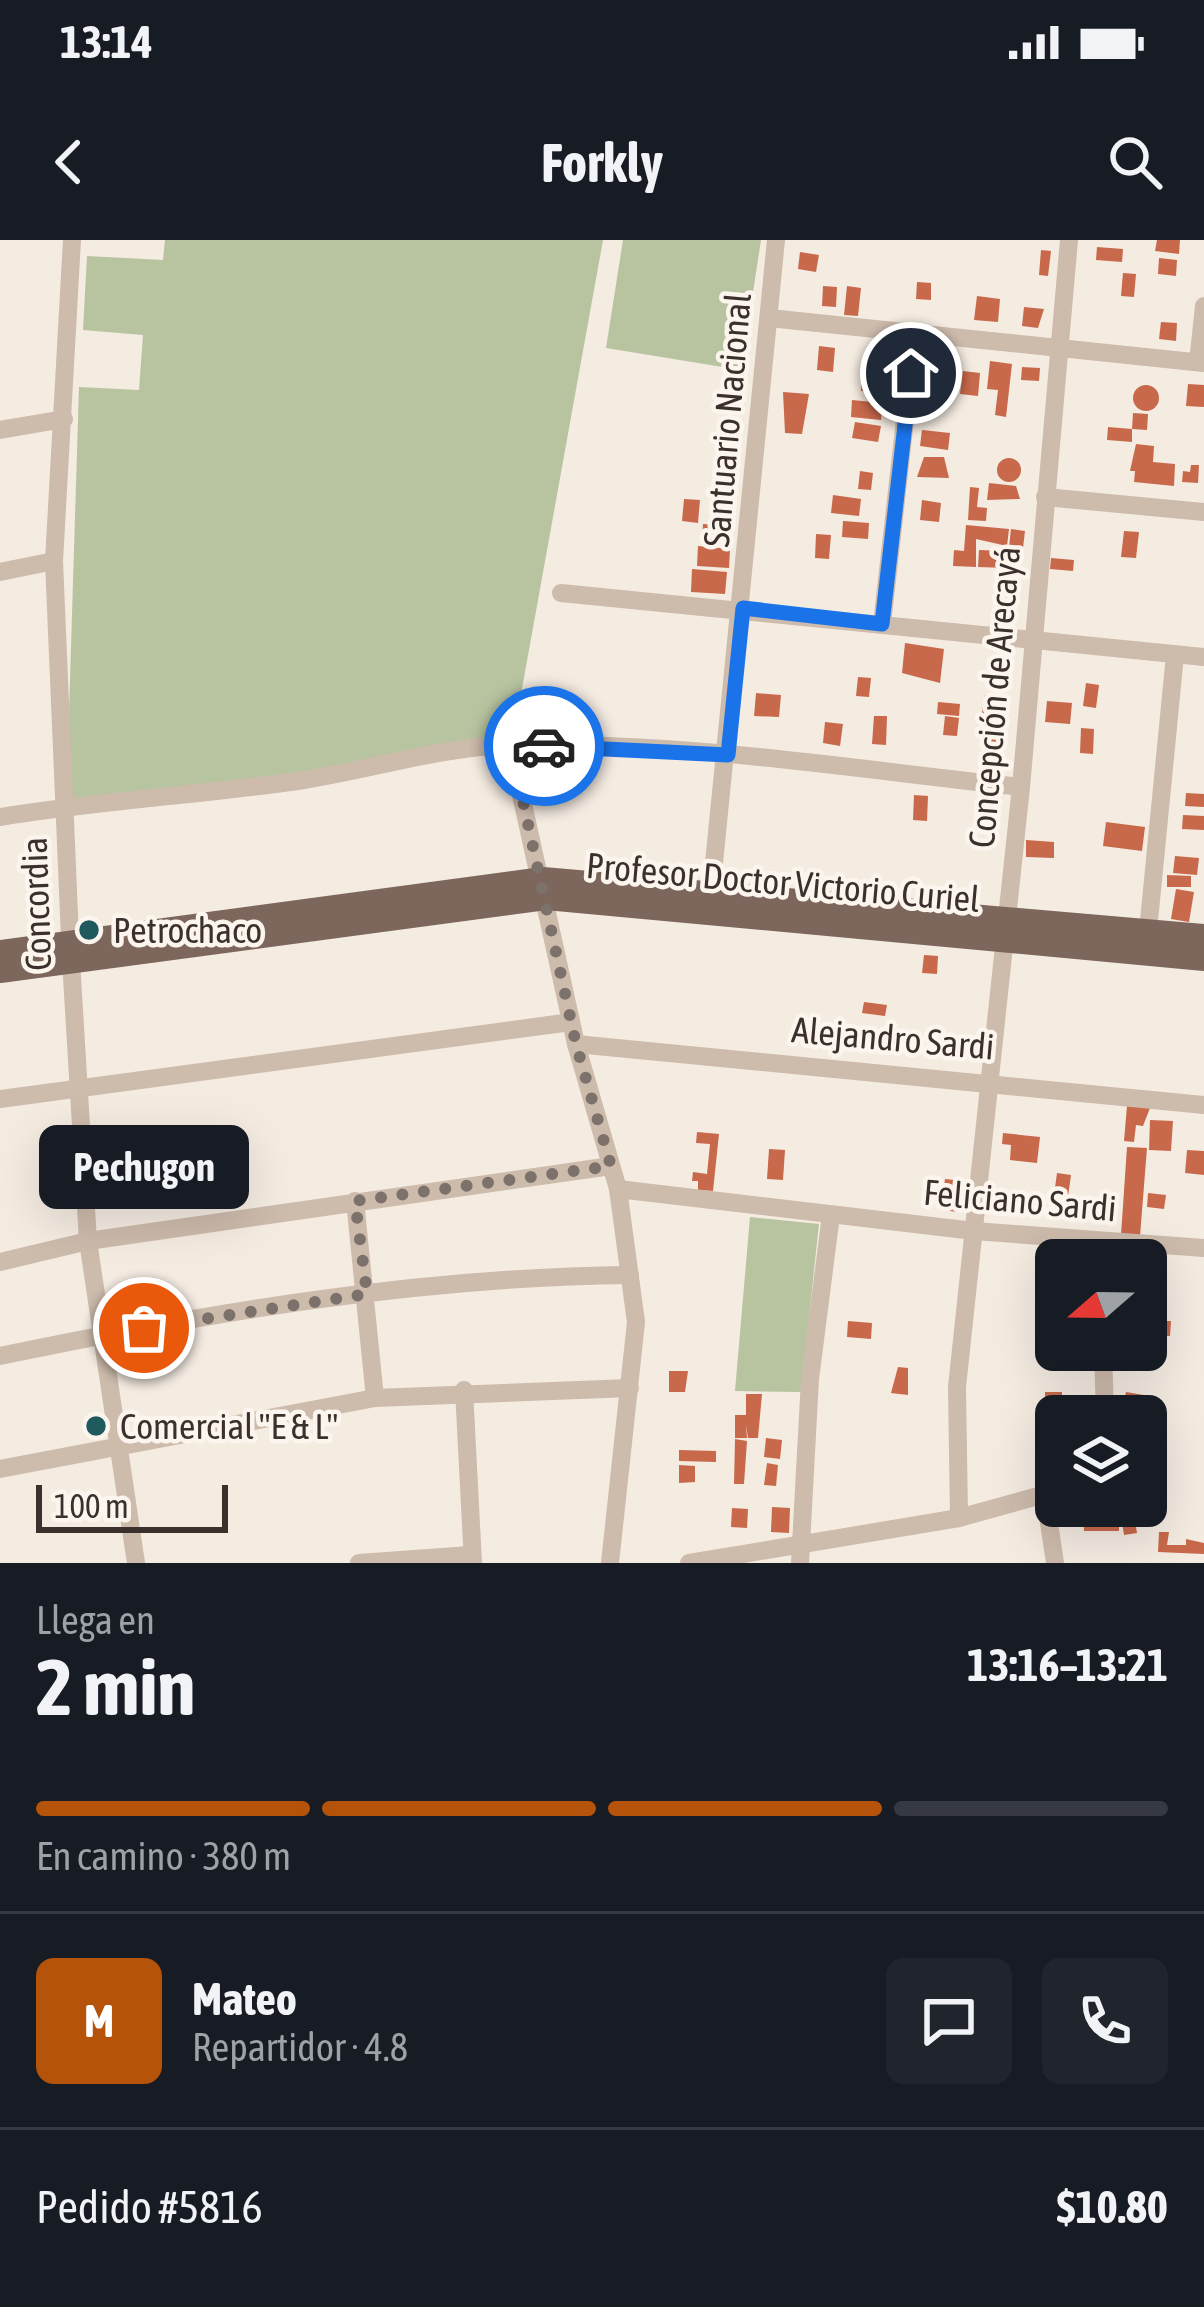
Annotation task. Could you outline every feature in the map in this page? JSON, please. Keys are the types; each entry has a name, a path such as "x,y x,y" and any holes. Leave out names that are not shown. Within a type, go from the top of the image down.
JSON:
{"main road":[{"name":"Profesor Doctor Victorio Curiel","path":"544,888 1006,928 1204,936"},
{"name":"Profesor Doctor Victorio Curiel","path":"0,952 71,951 544,888 711,892 1006,928 1204,959"},
{"name":"Profesor Doctor Victorio Curiel","path":"0,971 71,951"}],"street":[{"name":"Concordia","path":"72,240 54,561 71,951 88,1241 136,1563"},
{"name":"Santuario Nacional","path":"711,892 743,608 776,240"},
{"name":"Concepción de Arecayá","path":"958,1518 956,1405 1021,787 1069,240"},
{"path":"769,318 1201,363 1204,306"},
{"path":"882,624 915,331"},
{"path":"0,430 64,419"},
{"path":"1045,497 1204,512"},
{"path":"0,572 54,561"},
{"path":"561,593 1204,657"},
{"path":"1148,931 1174,655"},
{"path":"511,746 576,1044 618,1189 636,1322 610,1563"},
{"path":"0,818 300,780 389,760 511,746 728,755 1021,787"},
{"path":"0,1099 572,1022"},
{"name":"Alejandro Sardi","path":"576,1044 988,1080 1204,1105"},
{"path":"0,1262 88,1241 611,1166"},
{"name":"Feliciano Sardi","path":"618,1189 1035,1240"},
{"path":"355,1201 375,1398"},
{"path":"800,1553 810,1378 831,1215"},
{"name":"Feliciano Sardi","path":"1167,1249 1204,1248"},
{"path":"0,1356 99,1335 367,1294 528,1276 630,1275"},
{"path":"0,1468 375,1398 464,1390 630,1388"},
{"path":"359,1563 472,1559 464,1390"},
{"path":"689,1563 800,1553 1035,1497"},
{"path":"1052,1527 1054,1563"}],"green space":[{"path":"165,240 603,240 512,744 66,810 79,387 139,390 143,335 83,330 87,256 163,260"},
{"path":"623,240 761,240 741,370 606,348"},
{"path":"750,1217 819,1224 801,1392 735,1391"}],"building":[{"path":"1157,240 1180,240 1179,254 1155,251"},
{"path":"1097,247 1123,249 1122,262 1096,260"},
{"path":"1041,250 1051,251 1048,276 1039,275"},
{"path":"800,252 819,255 816,272 798,269"},
{"path":"1159,258 1177,260 1176,276 1158,274"},
{"path":"1123,273 1136,274 1134,297 1121,296"},
{"path":"917,282 931,283 931,300 916,299"},
{"path":"823,286 837,287 836,307 822,306"},
{"path":"847,286 861,288 858,316 844,315"},
{"path":"977,296 1000,299 998,322 974,320"},
{"path":"1024,307 1044,309 1038,328 1022,326"},
{"path":"1161,322 1177,323 1176,341 1159,339"},
{"path":"819,346 835,348 833,372 817,370"},
{"path":"941,351 955,353 953,373 939,372"},
{"path":"990,361 1012,364 1006,417 995,415 998,390 987,389"},
{"path":"1022,367 1040,368 1039,381 1021,380"},
{"path":"963,371 980,373 978,396 960,394"},
{"path":"862,376 886,377 886,385 877,384 877,392 861,391"},
{"path":"1188,384 1204,385 1204,407 1186,406"},
{"path":"1146,385 1159,398 1146,411 1133,398"},
{"path":"783,392 809,394 802,434 785,433"},
{"path":"852,400 882,403 881,420 851,417"},
{"path":"1133,413 1148,414 1147,430 1132,429"},
{"path":"855,422 881,426 878,442 852,438"},
{"path":"1108,427 1132,429 1132,442 1107,440"},
{"path":"922,430 950,433 948,450 920,446"},
{"path":"1136,444 1154,446 1153,462 1175,464 1174,486 1134,482 1135,471 1130,471"},
{"path":"924,457 944,457 949,478 917,477"},
{"path":"1009,458 1021,470 1009,482 997,470"},
{"path":"1191,465 1199,465 1198,483 1182,482 1183,471 1190,472"},
{"path":"860,471 873,473 871,490 858,489"},
{"path":"989,483 1016,486 1020,499 987,500"},
{"path":"970,487 979,488 977,507 987,508 986,521 968,520"},
{"path":"833,495 861,499 859,516 831,513"},
{"path":"684,499 700,500 698,523 682,521"},
{"path":"922,500 941,503 939,522 920,520"},
{"path":"843,521 869,523 868,539 842,537"},
{"path":"703,524 722,525 721,541 702,539"},
{"path":"966,525 1009,529 1007,546 976,539 976,567 953,566 954,550 964,551"},
{"path":"1011,529 1025,531 1023,548 1009,547"},
{"path":"1124,531 1139,532 1136,558 1121,557"},
{"path":"816,534 831,535 829,559 815,558"},
{"path":"698,546 730,549 729,568 697,566"},
{"path":"979,550 1006,551 1006,568 978,567"},
{"path":"1051,558 1074,560 1073,571 1050,569"},
{"path":"692,569 727,572 725,594 691,592"},
{"path":"905,643 944,649 940,683 902,673"},
{"path":"858,677 871,678 869,697 856,696"},
{"path":"1086,683 1099,685 1096,708 1083,706"},
{"path":"756,693 781,695 779,717 754,716"},
{"path":"985,695 1007,700 1004,717 982,713"},
{"path":"1047,701 1072,703 1070,724 1045,722"},
{"path":"938,702 960,704 959,716 937,714"},
{"path":"874,716 887,716 886,745 872,744"},
{"path":"945,716 959,718 957,736 943,735"},
{"path":"825,722 843,724 840,746 823,743"},
{"path":"1081,728 1094,729 1093,754 1080,753"},
{"path":"989,737 1004,739 1002,755 987,753"},
{"path":"1186,793 1204,794 1204,807 1185,806"},
{"path":"914,795 928,796 927,821 913,820"},
{"path":"1183,815 1204,816 1204,830 1182,829"},
{"path":"1106,822 1145,827 1142,851 1103,846"},
{"path":"1026,840 1054,842 1054,858 1026,857"},
{"path":"1175,856 1199,858 1197,875 1173,873"},
{"path":"1167,875 1191,876 1191,887 1167,887"},
{"path":"1176,889 1194,892 1189,922 1171,919"},
{"path":"924,955 938,956 937,974 922,973"},
{"path":"864,1002 887,1005 885,1016 862,1013"},
{"path":"938,1034 971,1039 969,1057 936,1052"},
{"path":"1127,1106 1150,1108 1143,1126 1136,1125 1134,1142 1124,1141"},
{"path":"1150,1120 1173,1121 1171,1151 1149,1150"},
{"path":"697,1132 719,1134 713,1191 698,1190 698,1181 692,1181 693,1172 707,1174 710,1144 696,1143"},
{"path":"1003,1133 1040,1137 1037,1163 1010,1160 1011,1145 1002,1144"},
{"path":"1127,1147 1147,1148 1140,1236 1121,1235"},
{"path":"769,1149 785,1150 783,1180 767,1179"},
{"path":"1187,1150 1204,1151 1204,1175 1185,1173"},
{"path":"1057,1173 1071,1175 1068,1197 1054,1195"},
{"path":"945,1179 963,1181 959,1212 941,1210"},
{"path":"1148,1193 1166,1195 1164,1209 1147,1207"},
{"path":"848,1321 872,1323 871,1339 847,1337"},
{"path":"898,1367 908,1368 908,1395 891,1393"},
{"path":"669,1371 688,1371 685,1392 669,1392"},
{"path":"746,1394 762,1394 758,1438 748,1438 746,1425 747,1438 735,1438 735,1415 746,1415"},
{"path":"766,1438 782,1440 780,1459 764,1457"},
{"path":"735,1439 747,1441 744,1484 734,1484"},
{"path":"679,1450 716,1451 716,1462 679,1461"},
{"path":"767,1463 778,1465 776,1486 764,1485"},
{"path":"679,1465 695,1466 695,1482 679,1483"},
{"path":"772,1507 790,1508 789,1533 771,1532"},
{"path":"732,1508 748,1509 747,1528 731,1527"},
{"path":"1084,1527 1119,1527 1119,1531 1084,1531"},
{"path":"1123,1527 1136,1527 1137,1533 1124,1535"},
{"path":"1159,1532 1169,1532 1167,1545 1186,1545 1186,1539 1204,1543 1204,1554 1158,1552"}],"way so far":[{"path":"144,1328 367,1294 355,1201 611,1166 576,1044 511,746 544,746"}],"place":[{"name":"Petrochaco","path":"89,930"},
{"name":"Pechugon","path":"144,1328"},
{"name":"Comercial \"E & L\"","path":"96,1426"}],"route":[{"path":"544,746 728,755 743,608 882,624 911,373"}]}
